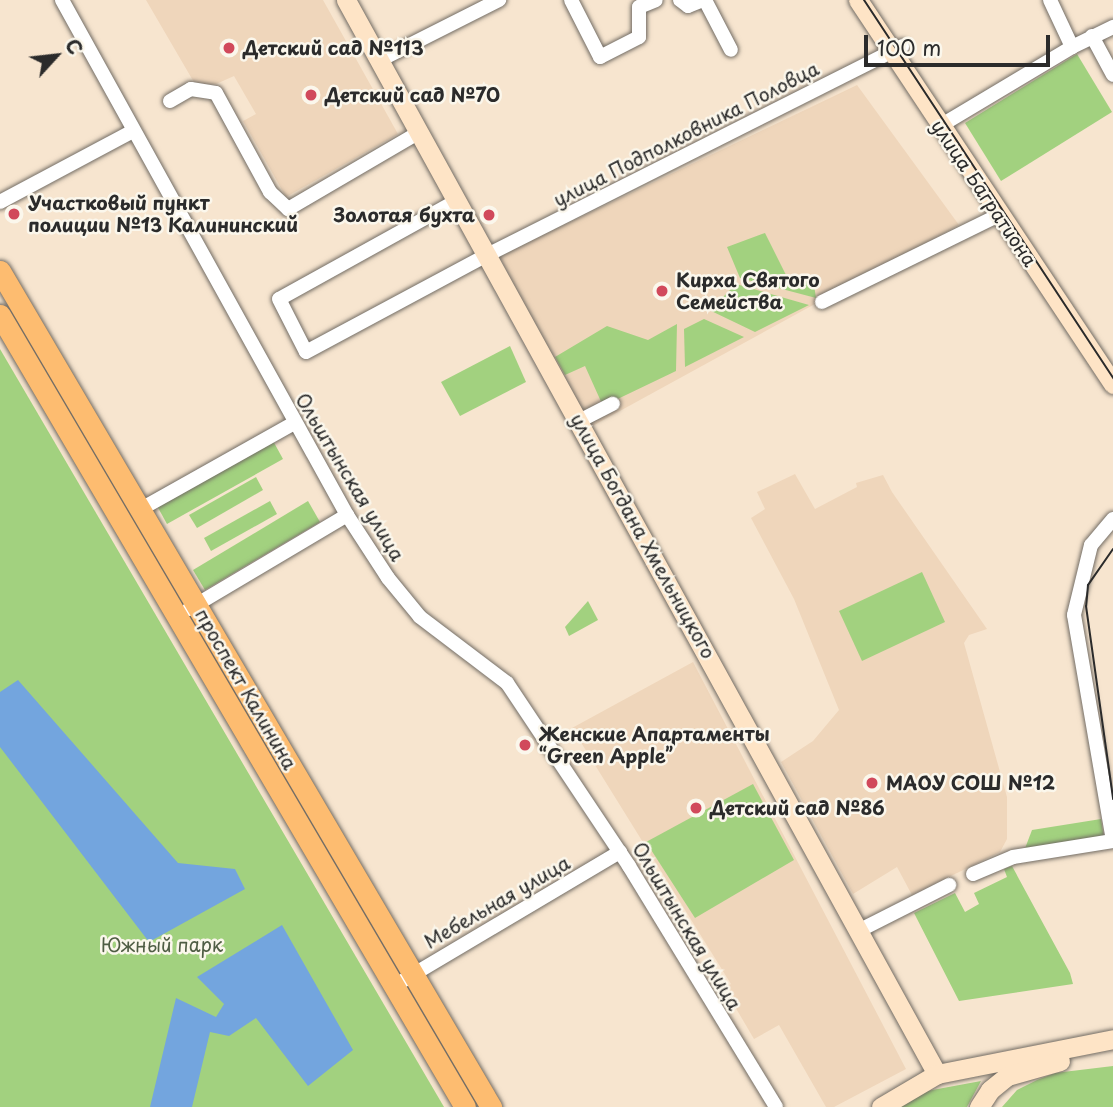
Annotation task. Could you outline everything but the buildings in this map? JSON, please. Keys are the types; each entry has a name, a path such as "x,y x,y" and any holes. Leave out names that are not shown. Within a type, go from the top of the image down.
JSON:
{"main road":[{"name":"проспект Калинина","path":"0,271 491,1107"},
{"name":"проспект Калинина","path":"0,315 465,1107"}],"street":[{"name":"Ольштынская улица","path":"62,0 347,515 388,578 420,617 506,683 620,852 776,1107"},
{"name":"улица Богдана Хмельницкого","path":"346,0 937,1074"},
{"path":"378,61 499,0"},
{"path":"571,0 600,57 639,37 639,7 656,0"},
{"path":"680,0 688,6 704,0 731,50"},
{"name":"улица Багратиона","path":"858,0 897,48"},
{"name":"улица Багратиона","path":"873,0 897,48 945,123 1113,365"},
{"path":"1050,0 1072,47"},
{"path":"945,123 1072,47 1113,27"},
{"path":"1093,37 1113,75"},
{"name":"улица Подполковника Половца","path":"456,201 279,299 306,352 487,255 897,48"},
{"path":"170,101 191,89 216,93 270,192 288,209 418,133"},
{"name":"улица Багратиона","path":"945,123 999,215 1113,384"},
{"path":"0,202 133,131"},
{"path":"822,302 999,215"},
{"path":"579,421 613,404"},
{"path":"141,509 294,422"},
{"path":"177,616 347,515"},
{"path":"973,874 1013,857 1113,840 1074,615 1091,545 1113,519"},
{"name":"Мебельная улица","path":"394,986 620,852"},
{"path":"860,930 949,885"},
{"path":"881,1107 937,1074 1113,1039"},
{"path":"979,1107 990,1090 1007,1076 1036,1066 1113,1052"}],"shaded area":[{"name":"Детский сад №70","path":"146,0 323,0 398,134 286,197 243,121 256,114 234,76 216,84 195,84"},
{"path":"857,85 959,225 587,429 499,256"},
{"path":"795,474 815,509 857,487 856,483 883,475 987,629 969,635 964,643 1007,797 1007,839 1000,852 912,895 897,867 853,894 781,762 813,741 839,710 794,599 751,518 765,509 757,492"},
{"path":"693,662 906,1069 834,1107 826,1107 779,1025 754,1039 724,988 731,984 572,728"}],"green space":[{"path":"1077,54 1112,112 1001,181 965,123"},
{"path":"765,233 792,287 813,278 816,298 740,278 727,247"},
{"path":"736,284 809,305 755,332 705,308 720,300"},
{"path":"704,319 744,337 685,367 684,329"},
{"path":"677,324 676,371 603,406 585,366 565,375 555,357 607,326 648,340"},
{"path":"510,346 526,382 460,416 441,382"},
{"name":"Южный парк","path":"0,349 444,1107 0,1107"},
{"path":"272,439 283,459 167,524 156,504"},
{"path":"256,477 263,490 197,528 189,515"},
{"path":"270,501 277,514 211,551 204,538"},
{"path":"308,501 320,522 205,590 193,570"},
{"path":"922,572 945,622 862,661 839,611"},
{"path":"588,601 598,620 569,636 565,627"},
{"path":"753,784 794,860 695,918 646,842"},
{"path":"1101,819 1104,838 1024,851 1032,830"},
{"path":"1012,866 1070,973 1073,984 959,1001 914,913 955,893 965,912 979,904 974,893 1007,877 1004,869"},
{"path":"1113,1066 1113,1107 1002,1107 1017,1090 1055,1073"},
{"path":"981,1081 967,1107 897,1107 927,1091"}],"water":[{"path":"18,680 178,863 235,869 245,889 149,942 0,747 0,692"},
{"path":"282,925 353,1050 308,1086 256,1018 229,1036 210,1032 192,1107 150,1107 176,998 216,1017 224,1004 197,977"}],"tram line":[{"path":"864,0 1113,378"},
{"path":"1113,549 1088,585 1086,606 1113,799"}],"place":[{"name":"Детский сад №113","path":"229,48"},
{"name":"Детский сад №70","path":"311,95"},
{"name":"Участковый пункт полиции №13 Калининский","path":"14,214"},
{"name":"Золотая бухта","path":"489,215"},
{"name":"Кирха Святого Семейства","path":"662,291"},
{"name":"Женские Апартаменты “Green Apple”","path":"525,745"},
{"name":"МАОУ СОШ №12","path":"872,783"},
{"name":"Детский сад №86","path":"696,808"}]}
